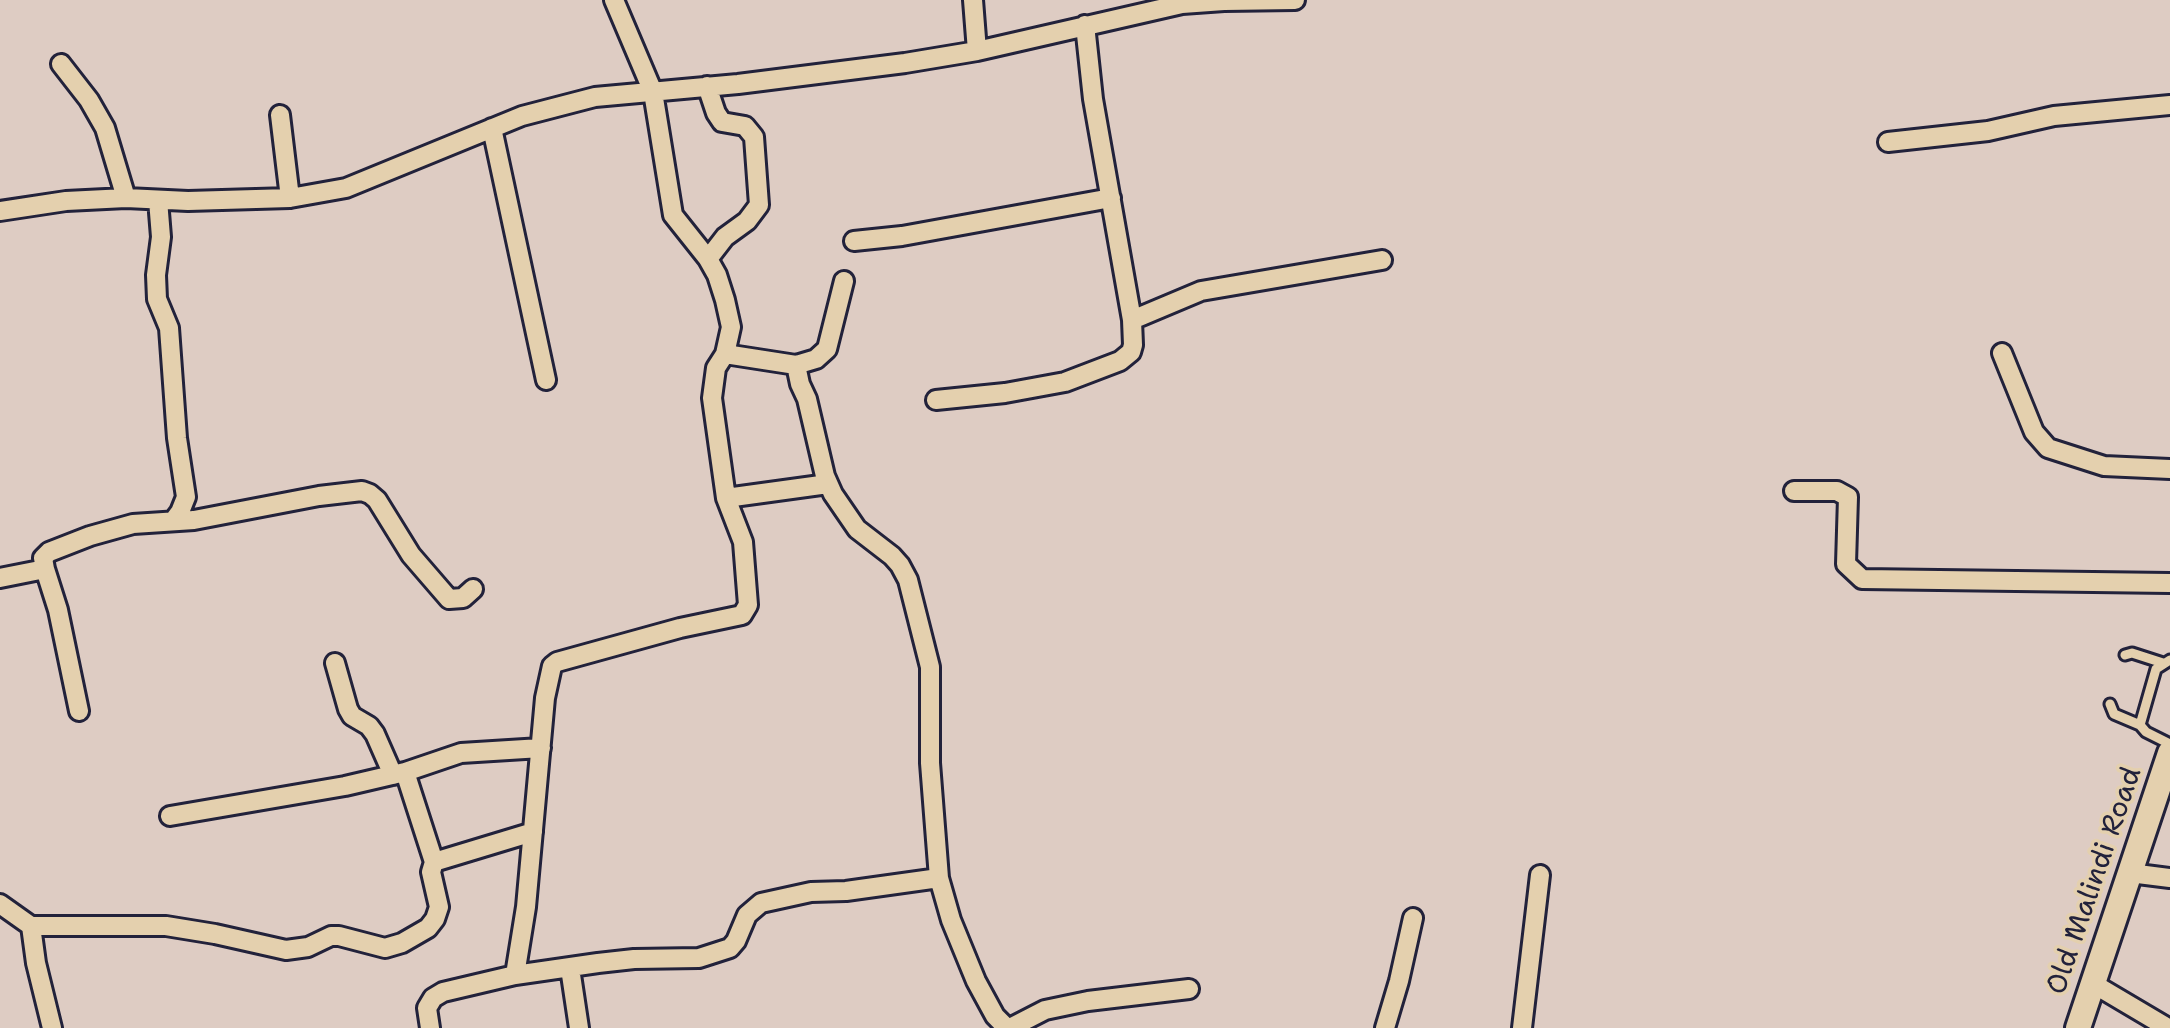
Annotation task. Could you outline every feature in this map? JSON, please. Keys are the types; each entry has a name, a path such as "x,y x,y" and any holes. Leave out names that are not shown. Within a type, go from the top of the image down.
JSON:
{"main road":[{"name":"Old Malindi Road","path":"2078,1028 2170,753"}],"street":[{"path":"515,975 526,907 549,673 557,662 680,628 742,615 747,610 743,542 726,498 712,398 716,368 725,354 731,327 717,275 673,215 653,92 614,0"},
{"path":"973,0 977,51"},
{"path":"0,211 66,201 126,198 263,201 290,198 346,188 541,109 595,97 905,63 977,51 1182,4 1295,0"},
{"path":"936,400 1005,393 1065,382 1120,361 1131,352 1132,320 1093,99 1085,25"},
{"path":"61,64 89,100 105,128 126,198"},
{"path":"707,86 722,122 745,126 754,137 759,205 747,221 725,237 708,259"},
{"path":"1888,142 1988,131 2054,116 2170,105"},
{"path":"280,115 290,198"},
{"path":"492,128 546,380"},
{"path":"854,241 902,236 1111,198"},
{"path":"158,200 161,237 156,275 157,299 169,328 177,438 186,497 174,520"},
{"path":"1132,320 1201,291 1382,260"},
{"path":"725,354 796,365 816,359 827,349 844,281"},
{"path":"2002,353 2034,432 2048,448 2104,466 2170,469"},
{"path":"796,365 828,484 857,529 892,556 908,580 930,667 930,763 939,878 951,920 976,981 995,1016 1008,1028 1045,1010 1088,1001 1189,989"},
{"path":"726,498 828,484"},
{"path":"79,711 44,555 133,524 223,516 306,498 362,491 377,500 411,555 449,599 463,598 473,589"},
{"path":"1794,491 1837,491 1848,497 1846,564 1862,579 2170,583"},
{"path":"0,578 45,569"},
{"path":"0,904 31,926 166,926 286,950 308,947 331,936 391,948 428,928 438,914 431,872 434,862 399,773 369,726 352,716 348,709 335,663"},
{"path":"170,816 345,786 461,753 541,748"},
{"path":"434,862 533,832"},
{"path":"2130,873 2170,878"},
{"path":"1522,1028 1540,875"},
{"path":"430,1028 427,1008 433,998 443,992 515,975 634,959 699,958 730,948 747,915 761,903 811,892 846,891 939,878"},
{"path":"1385,1028 1413,918"},
{"path":"31,926 48,1027"},
{"path":"570,968 579,1028"},
{"path":"2092,983 2168,1028"}],"lane":[{"path":"2125,655 2132,653 2166,661"},
{"path":"2140,725 2156,669 2166,661"},
{"path":"2110,704 2114,714 2140,725 2146,732 2170,744"}]}
